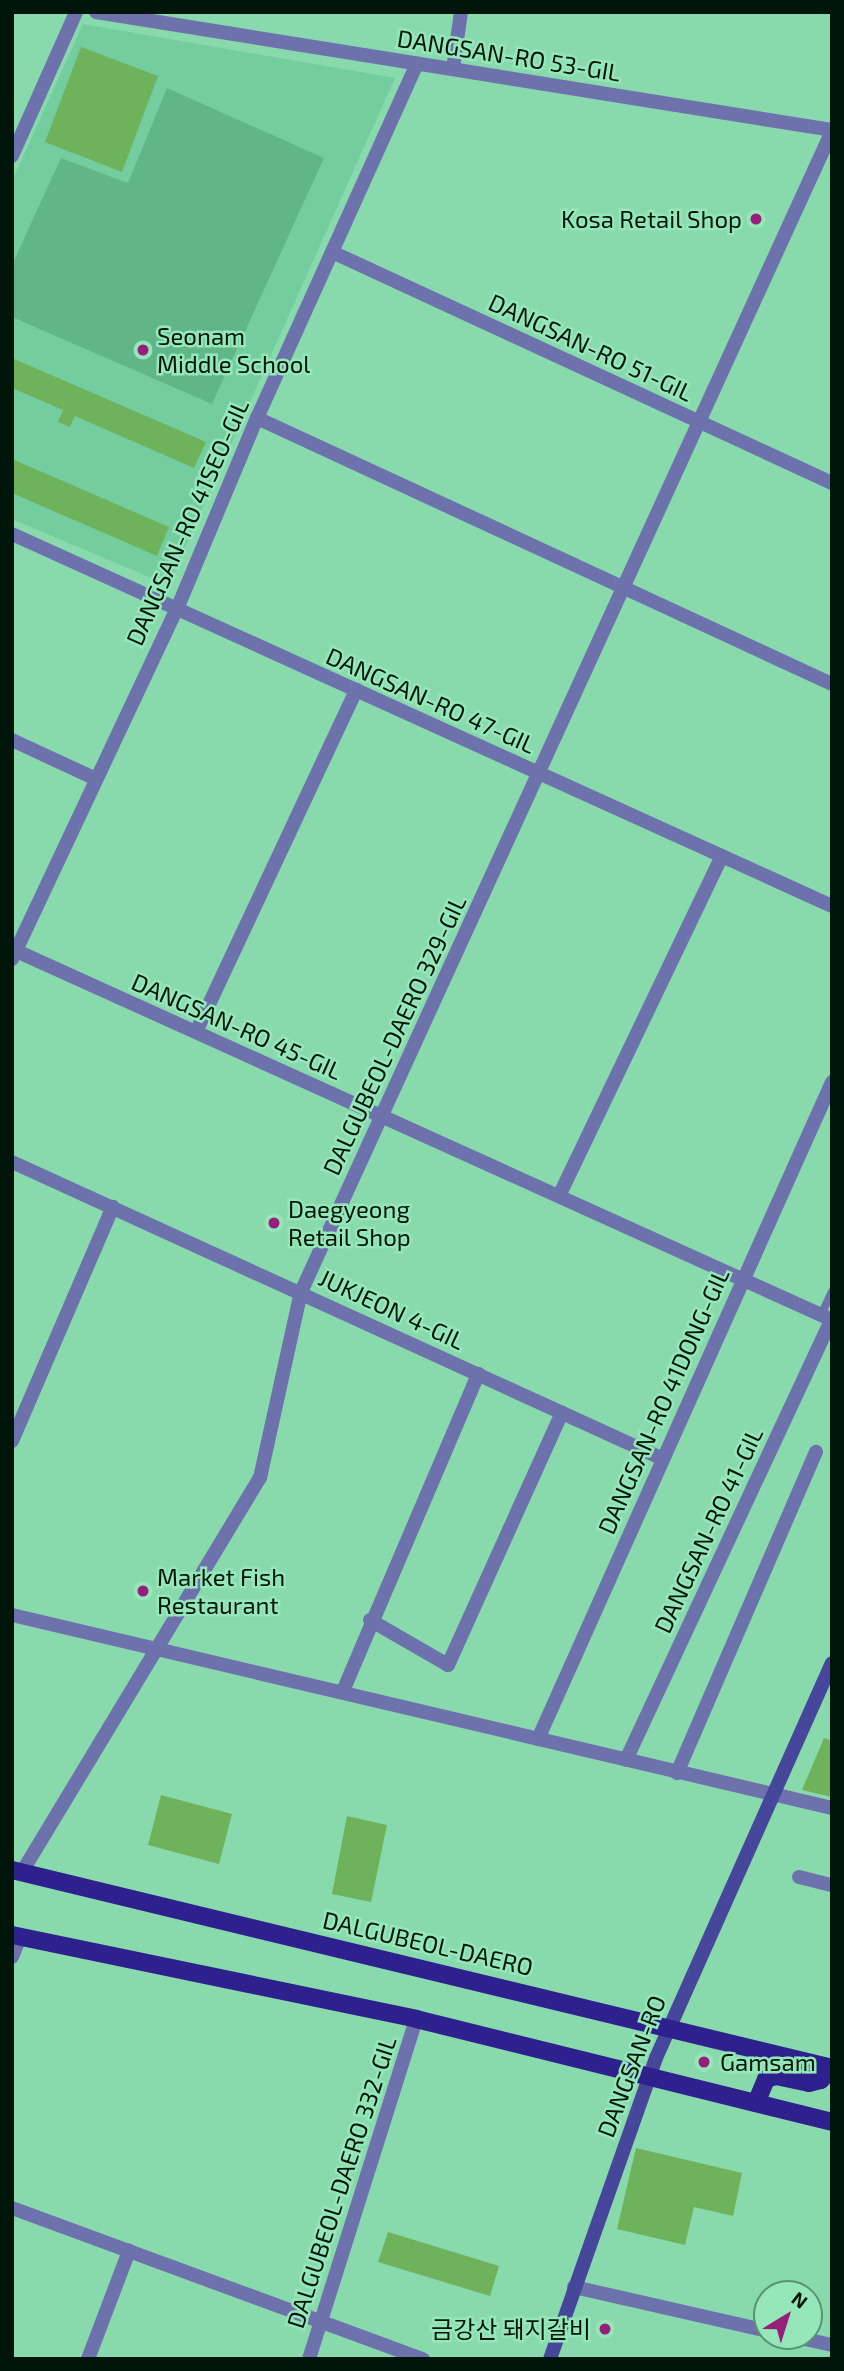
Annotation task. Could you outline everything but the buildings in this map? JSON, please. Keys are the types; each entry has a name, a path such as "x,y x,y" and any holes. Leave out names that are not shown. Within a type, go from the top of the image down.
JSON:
{"main road":[{"name":"DANGSAN-RO","path":"550,2359 649,2076 771,1796 828,1682 832,1663"},
{"name":"DALGUBEOL-DAERO","path":"17,1871 670,2026 831,2068"},
{"path":"16,1936 416,2019 832,2122"},
{"path":"756,2103 766,2079 776,2076 809,2083 821,2080 831,2068"}],"street":[{"path":"12,156 75,12"},
{"name":"DANGSAN-RO 53-GIL","path":"96,12 832,131"},
{"path":"453,69 461,12"},
{"name":"DANGSAN-RO 41SEO-GIL","path":"13,953 177,608 257,418 417,63"},
{"name":"DALGUBEOL-DAERO 329-GIL","path":"17,1871 159,1649 260,1478 301,1292 832,131"},
{"name":"DANGSAN-RO 51-GIL","path":"332,252 832,483"},
{"path":"257,418 832,684"},
{"name":"DANGSAN-RO 47-GIL","path":"12,534 832,906"},
{"path":"196,1032 356,690"},
{"path":"12,740 94,778"},
{"path":"559,1196 722,856"},
{"name":"DANGSAN-RO 45-GIL","path":"13,953 196,1032 828,1318"},
{"name":"DANGSAN-RO 41DONG-GIL","path":"538,1739 661,1458 832,1082"},
{"name":"JUKJEON 4-GIL","path":"12,1162 661,1458"},
{"path":"12,1441 113,1207"},
{"name":"DANGSAN-RO 41-GIL","path":"626,1760 828,1318"},
{"path":"343,1691 370,1620 478,1374"},
{"path":"370,1620 448,1665 562,1412"},
{"path":"677,1773 816,1452"},
{"path":"12,1615 395,1703 771,1796 832,1808"},
{"path":"799,1877 832,1885"},
{"path":"12,1957 16,1936"},
{"name":"DALGUBEOL-DAERO 332-GIL","path":"309,2359 416,2019"},
{"path":"12,2208 416,2357"},
{"path":"88,2359 129,2251"},
{"path":"574,2287 753,2328"}],"lane":[{"path":"828,1318 832,1291"}],"shaded area":[{"name":"Seonam Middle School","path":"83,24 395,78 168,585 12,519 12,181"},
{"path":"167,88 324,158 212,404 12,317 12,265 61,158 128,183"}],"place":[{"name":"Kosa Retail Shop","path":"756,219"},
{"name":"Seonam Middle School","path":"143,350"},
{"name":"Daegyeong Retail Shop","path":"274,1223"},
{"name":"Market Fish Restaurant","path":"143,1591"},
{"name":"Gamsam","path":"704,2062"},
{"name":"금강산 돼지갈비","path":"605,2329"}]}
